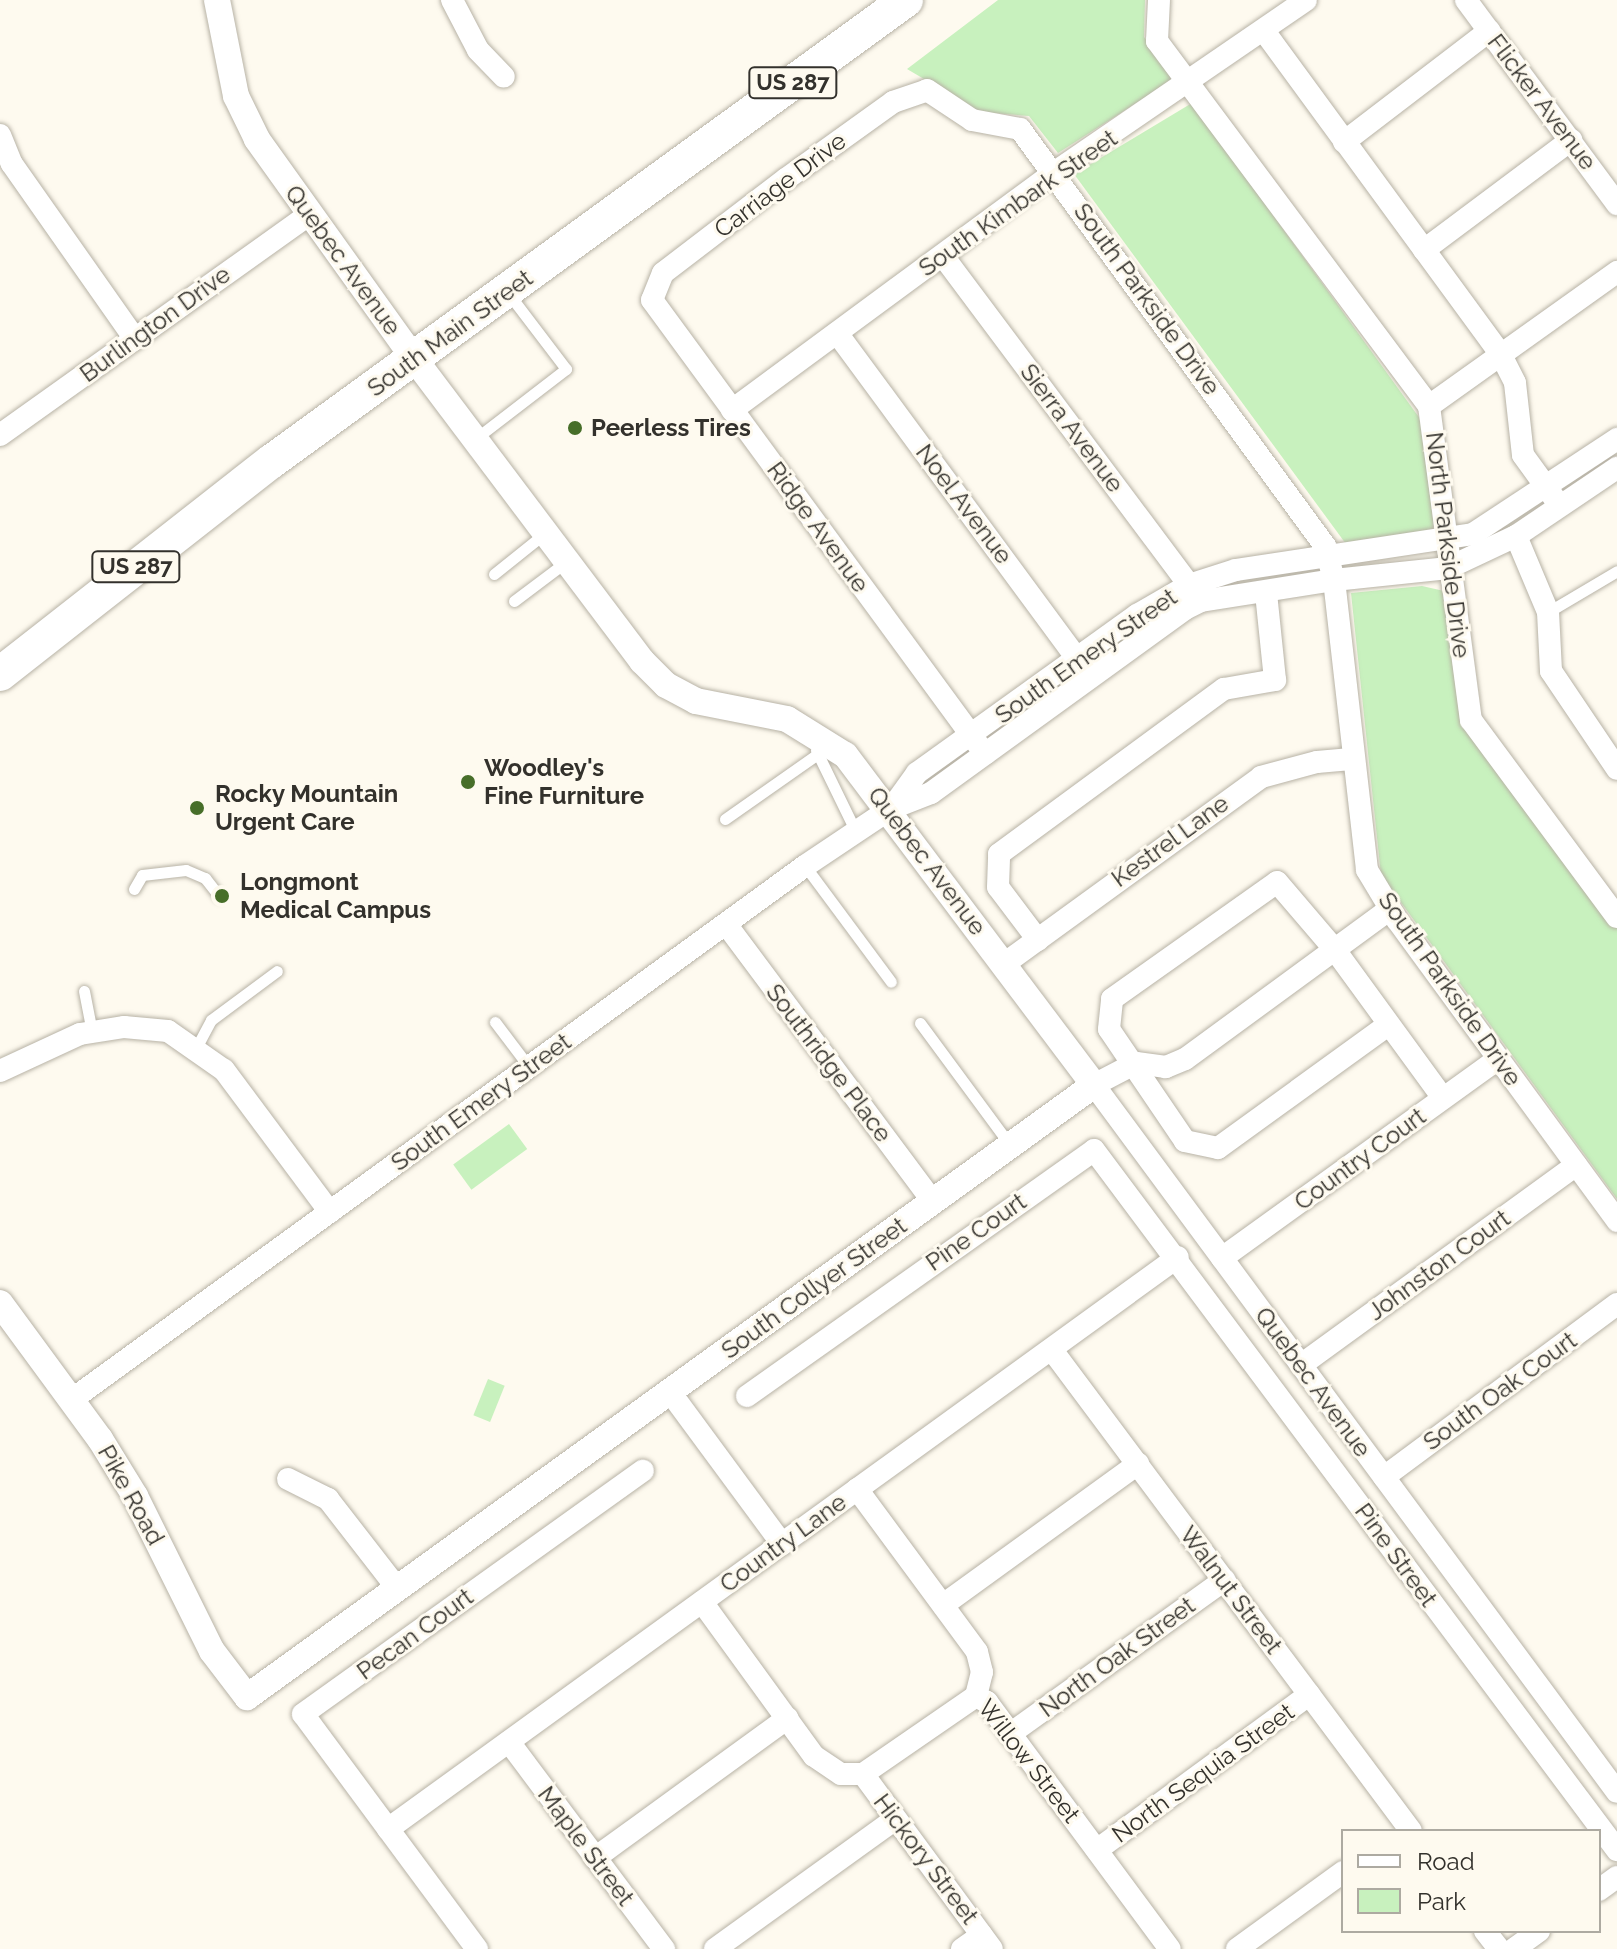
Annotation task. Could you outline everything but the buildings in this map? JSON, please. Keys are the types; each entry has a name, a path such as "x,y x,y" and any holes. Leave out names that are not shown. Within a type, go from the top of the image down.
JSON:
{"main road":[{"name":"South Main Street","path":"0,674 272,461 415,360 906,0"}],"street":[{"name":"Quebec Avenue","path":"217,0 236,96 257,139 415,360 566,562 666,685 696,701 787,719 816,744 845,755 890,809 1617,1792"},
{"path":"452,0 478,50 504,77"},
{"name":"North Parkside Drive","path":"1159,0 1157,41 1429,406 1444,542 1471,720 1617,917"},
{"name":"South Kimbark Street","path":"732,410 1055,172 1190,83 1306,0"},
{"name":"Flicker Avenue","path":"1466,0 1617,204"},
{"path":"1264,31 1501,355 1515,383 1523,455 1555,498"},
{"path":"1344,142 1489,31"},
{"name":"South Parkside Drive","path":"927,90 972,120 1020,129 1055,172 1330,557 1367,870 1390,909 1617,1221"},
{"name":"Carriage Drive","path":"652,300 663,273 786,179 893,102 927,90"},
{"path":"0,135 12,164 135,339"},
{"path":"1424,250 1571,140"},
{"name":"Burlington Drive","path":"0,435 310,214"},
{"name":"Sierra Avenue","path":"943,256 1195,593"},
{"path":"1429,406 1617,272"},
{"name":"Ridge Avenue","path":"652,300 979,746"},
{"name":"Noel Avenue","path":"837,333 1084,668"},
{"name":"South Emery Street","path":"1195,593 1266,593 1448,568 1516,536 1617,439"},
{"name":"South Emery Street","path":"74,1398 805,866 890,809 931,793 979,746 1084,668 1195,593 1236,570 1444,542 1555,498 1617,468"},
{"path":"1516,536 1548,612 1551,671 1617,769"},
{"path":"1038,940 998,887 999,854 1224,689 1275,680 1266,593"},
{"name":"Kestrel Lane","path":"1004,964 1261,777 1354,759"},
{"path":"1388,1025 1218,1148 1185,1141 1136,1063 1109,1029 1112,999 1277,882 1335,950 1443,1098"},
{"name":"South Collyer Street","path":"247,1697 1094,1085 1136,1063 1166,1067 1185,1059 1390,909"},
{"name":"Southridge Place","path":"726,924 933,1202"},
{"path":"0,1071 92,1032 124,1027 168,1031 224,1070 330,1212"},
{"name":"Country Court","path":"1222,1258 1498,1059"},
{"name":"Pine Court","path":"747,1396 1094,1150 1178,1257"},
{"name":"Johnston Court","path":"1301,1365 1576,1165"},
{"name":"Country Lane","path":"388,1829 1178,1257"},
{"name":"Pine Street","path":"1178,1257 1617,1850"},
{"name":"Pike Road","path":"0,1303 74,1398 135,1496 212,1651 247,1697"},
{"name":"South Oak Court","path":"1384,1477 1617,1304"},
{"name":"Walnut Street","path":"1052,1350 1406,1829"},
{"path":"670,1392 782,1544"},
{"path":"943,1605 1138,1464"},
{"name":"Pecan Court","path":"388,1829 303,1714 643,1471"},
{"path":"288,1479 328,1499 397,1588"},
{"name":"Willow Street","path":"857,1489 977,1652 982,1672 976,1696 987,1702 1170,1949"},
{"name":"North Oak Street","path":"1010,1734 1224,1580"},
{"name":"Hickory Street","path":"702,1602 826,1768 863,1774 987,1942"},
{"name":"North Sequia Street","path":"1097,1850 1309,1695"},
{"path":"863,1774 976,1696"},
{"path":"595,1858 788,1718"},
{"name":"Maple Street","path":"509,1742 664,1949"},
{"path":"715,1949 895,1819"},
{"path":"388,1829 477,1949"},
{"path":"1237,1949 1341,1873"},
{"path":"1487,1933 1499,1949"},
{"path":"1514,1949 1536,1933"},
{"path":"962,1949 987,1942"}],"lane":[{"path":"475,439 566,369 508,292"},
{"path":"494,574 545,534"},
{"path":"514,601 566,562"},
{"path":"1548,612 1617,571"},
{"path":"725,819 816,744 856,832"},
{"path":"805,866 891,982"},
{"path":"134,889 142,875 186,870 205,878 219,896"},
{"path":"195,1050 211,1020 277,971"},
{"path":"84,991 92,1032"},
{"path":"495,1022 529,1067"},
{"path":"920,1023 1010,1146"}],"green space":[{"path":"998,0 1145,0 1144,37 1174,79 1058,153 1029,116 980,112 907,69"},
{"path":"1192,103 1426,427 1434,534 1346,544 1074,174"},
{"path":"1422,586 1444,591 1468,725 1617,928 1617,1199 1381,875 1351,593"},
{"path":"509,1124 527,1149 471,1190 453,1165"},
{"path":"488,1379 505,1386 490,1422 473,1415"}],"place":[{"name":"Peerless Tires","path":"575,428"},
{"name":"Woodley's Fine Furniture","path":"468,782"},
{"name":"Rocky Mountain Urgent Care","path":"197,808"},
{"name":"Longmont Medical Campus","path":"222,896"}]}
